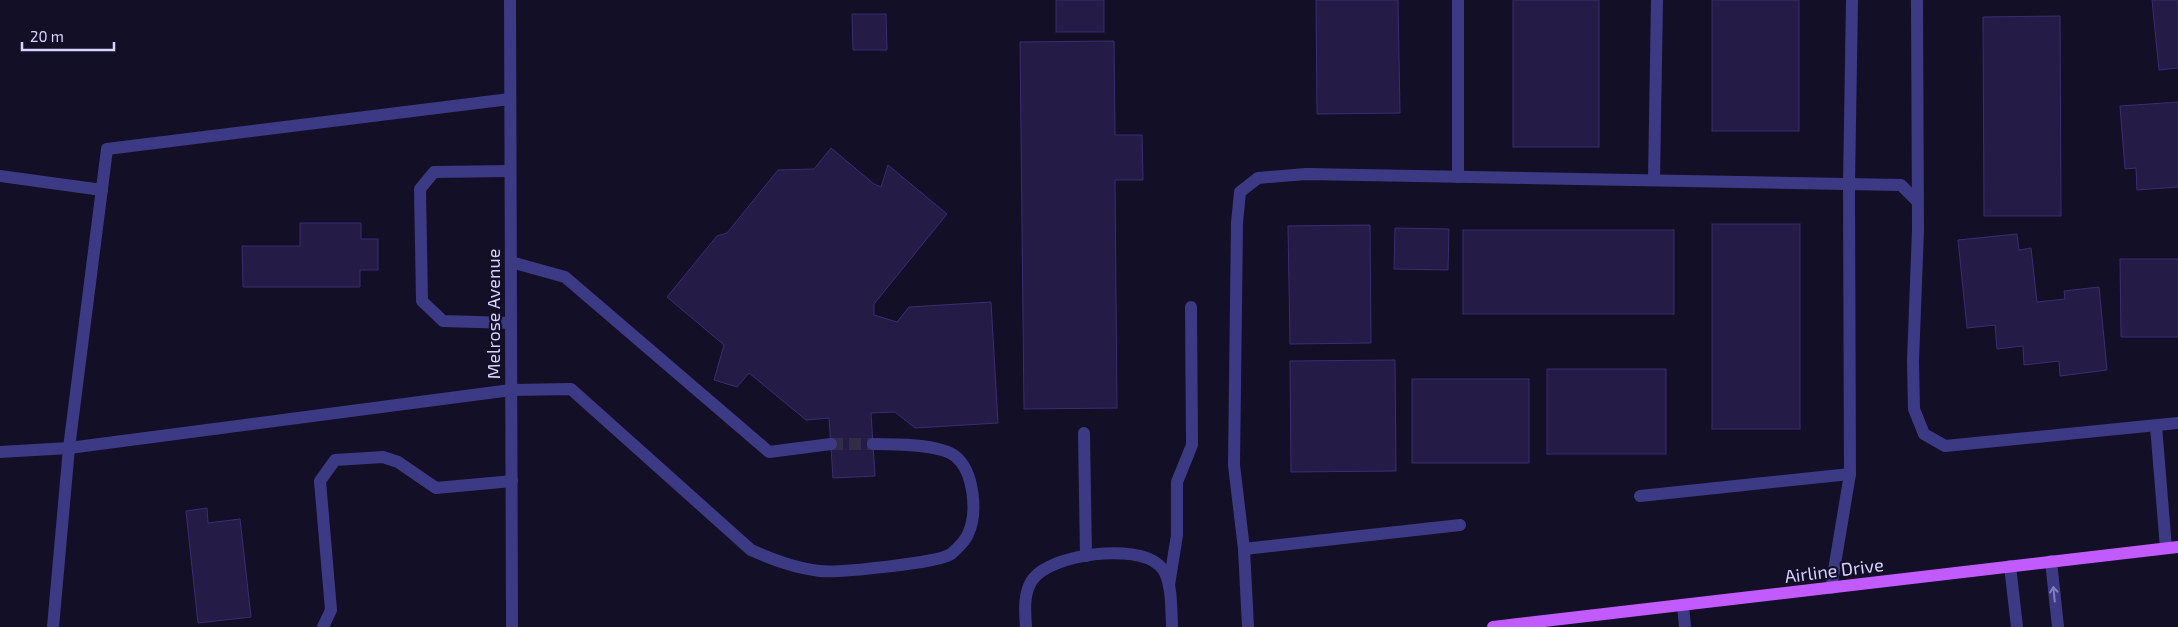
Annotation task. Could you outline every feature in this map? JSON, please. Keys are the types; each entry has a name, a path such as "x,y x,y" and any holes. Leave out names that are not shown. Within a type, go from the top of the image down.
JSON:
{"main road":[{"name":"Airline Drive","path":"1494,627 2172,547"}],"street":[{"name":"Melrose Avenue","path":"510,0 512,627"},
{"path":"1458,0 1458,176"},
{"path":"1654,180 1657,0"},
{"path":"1831,588 1850,474 1849,184 1852,0"},
{"path":"1916,0 1916,201 1918,230 1913,361 1914,408 1924,434 1945,446 2178,423"},
{"path":"53,627 70,448 107,149 510,99"},
{"path":"510,171 434,172 420,189 422,301 443,321 511,323"},
{"path":"1248,627 1244,549 1234,466 1237,224 1240,192 1258,178 1306,174 1901,185 1916,201"},
{"path":"0,176 102,190"},
{"path":"511,262 565,277 769,452 831,444"},
{"path":"1172,627 1169,585 1177,535 1177,482 1192,445 1191,307"},
{"path":"0,452 70,448 511,390 571,388 751,550 779,563 821,571 915,564 950,555 968,535 974,505 969,476 955,456 929,447 873,444"},
{"path":"2156,426 2172,547"},
{"path":"1084,433 1086,556"},
{"path":"323,627 330,610 320,481 335,460 383,457 398,462 436,488 512,481"},
{"path":"1640,496 1850,474"},
{"path":"1244,549 1460,524"},
{"path":"1026,627 1025,601 1033,579 1049,565 1070,558 1114,554 1139,555 1159,565 1169,585"},
{"path":"2051,562 2058,627"},
{"path":"2010,566 2017,627"},
{"path":"1683,605 1685,627"}],"building":[{"path":"1056,0 1104,0 1104,32 1056,32"},
{"path":"1316,0 1398,0 1400,113 1317,114"},
{"path":"1513,0 1599,0 1599,147 1513,147"},
{"path":"1712,0 1799,0 1799,131 1712,131"},
{"path":"2152,0 2178,0 2178,68 2159,70"},
{"path":"852,14 886,14 887,50 853,50"},
{"path":"2060,16 2061,216 1984,216 1983,17"},
{"path":"1114,41 1115,135 1142,135 1143,180 1115,180 1117,408 1024,409 1020,42"},
{"path":"2178,102 2178,187 2137,190 2136,168 2125,169 2120,106"},
{"path":"831,148 874,184 881,187 888,165 947,214 874,304 874,315 897,322 909,307 991,302 998,423 915,428 895,412 871,413 875,476 833,478 829,418 806,420 749,373 737,387 714,380 724,345 667,297 717,236 727,233 778,170 814,169"},
{"path":"300,223 361,223 361,239 378,239 378,270 360,270 360,287 243,287 242,246 300,246"},
{"path":"1712,224 1800,224 1800,429 1712,429"},
{"path":"1370,225 1371,343 1290,344 1288,226"},
{"path":"1395,228 1449,229 1448,270 1394,269"},
{"path":"1463,230 1674,230 1674,314 1463,314"},
{"path":"2017,234 2019,250 2031,248 2037,302 2065,299 2064,291 2099,287 2107,370 2060,376 2059,361 2024,365 2023,346 1997,349 1995,325 1967,328 1958,240"},
{"path":"2120,259 2178,259 2178,337 2121,337"},
{"path":"1395,360 1396,471 1291,472 1290,361"},
{"path":"1547,369 1666,369 1666,454 1547,454"},
{"path":"1412,379 1529,379 1529,463 1412,463"},
{"path":"207,508 208,523 240,519 251,617 198,623 186,511"}],"tunnel":[{"path":"831,444 873,444"}]}
